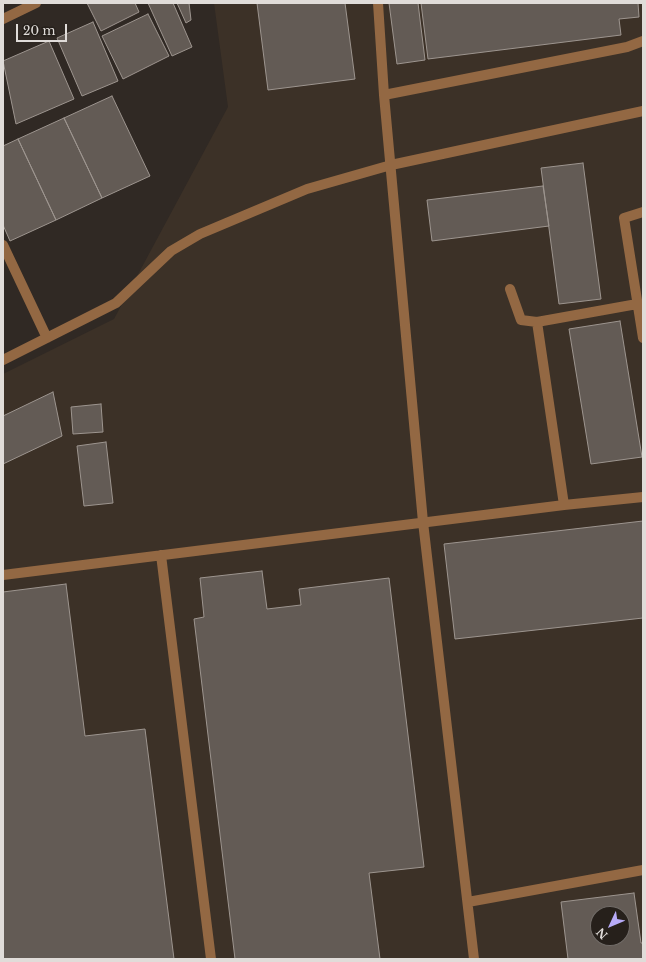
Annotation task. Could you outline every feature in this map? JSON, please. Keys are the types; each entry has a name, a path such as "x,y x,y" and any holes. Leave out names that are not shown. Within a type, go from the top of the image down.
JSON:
{"street":[{"path":"3,19 36,3"},
{"path":"378,3 384,95 423,522 474,959"},
{"path":"384,95 627,47 643,41"},
{"path":"3,360 116,303 171,251 200,234 307,189 391,165 643,111"},
{"path":"643,212 624,218 643,338"},
{"path":"3,245 47,338"},
{"path":"510,289 521,320 537,322 637,304"},
{"path":"537,322 564,505"},
{"path":"3,575 423,522 643,497"},
{"path":"162,555 211,959"},
{"path":"468,902 643,870"}],"shaded area":[{"path":"214,3 643,3 643,959 3,959 3,374 114,319 228,107"}],"building":[{"path":"87,3 135,3 139,12 101,31"},
{"path":"148,3 173,3 192,47 172,56"},
{"path":"177,3 189,3 191,20 186,23"},
{"path":"257,3 345,3 355,79 268,90"},
{"path":"389,3 418,3 425,60 397,64"},
{"path":"421,3 638,3 639,17 619,19 621,35 428,59"},
{"path":"148,14 169,56 123,79 102,36"},
{"path":"93,22 118,81 82,96 57,38"},
{"path":"49,41 74,99 16,124 3,61"},
{"path":"112,96 150,176 102,198 64,118"},
{"path":"64,118 102,198 56,220 18,139"},
{"path":"18,139 56,220 10,241 3,225 3,146"},
{"path":"583,163 601,299 559,304 541,168"},
{"path":"543,186 549,226 432,241 427,200"},
{"path":"620,321 642,457 591,464 569,329"},
{"path":"53,392 62,436 3,464 3,416"},
{"path":"101,404 103,432 73,434 71,407"},
{"path":"106,442 113,503 84,506 77,446"},
{"path":"643,521 643,618 455,639 444,544"},
{"path":"262,571 267,609 301,605 299,589 389,578 424,867 369,873 380,959 235,959 194,619 204,617 200,578"},
{"path":"66,584 85,736 145,729 174,959 3,959 3,592"},
{"path":"634,893 641,943 643,943 643,959 568,959 561,902"}]}
